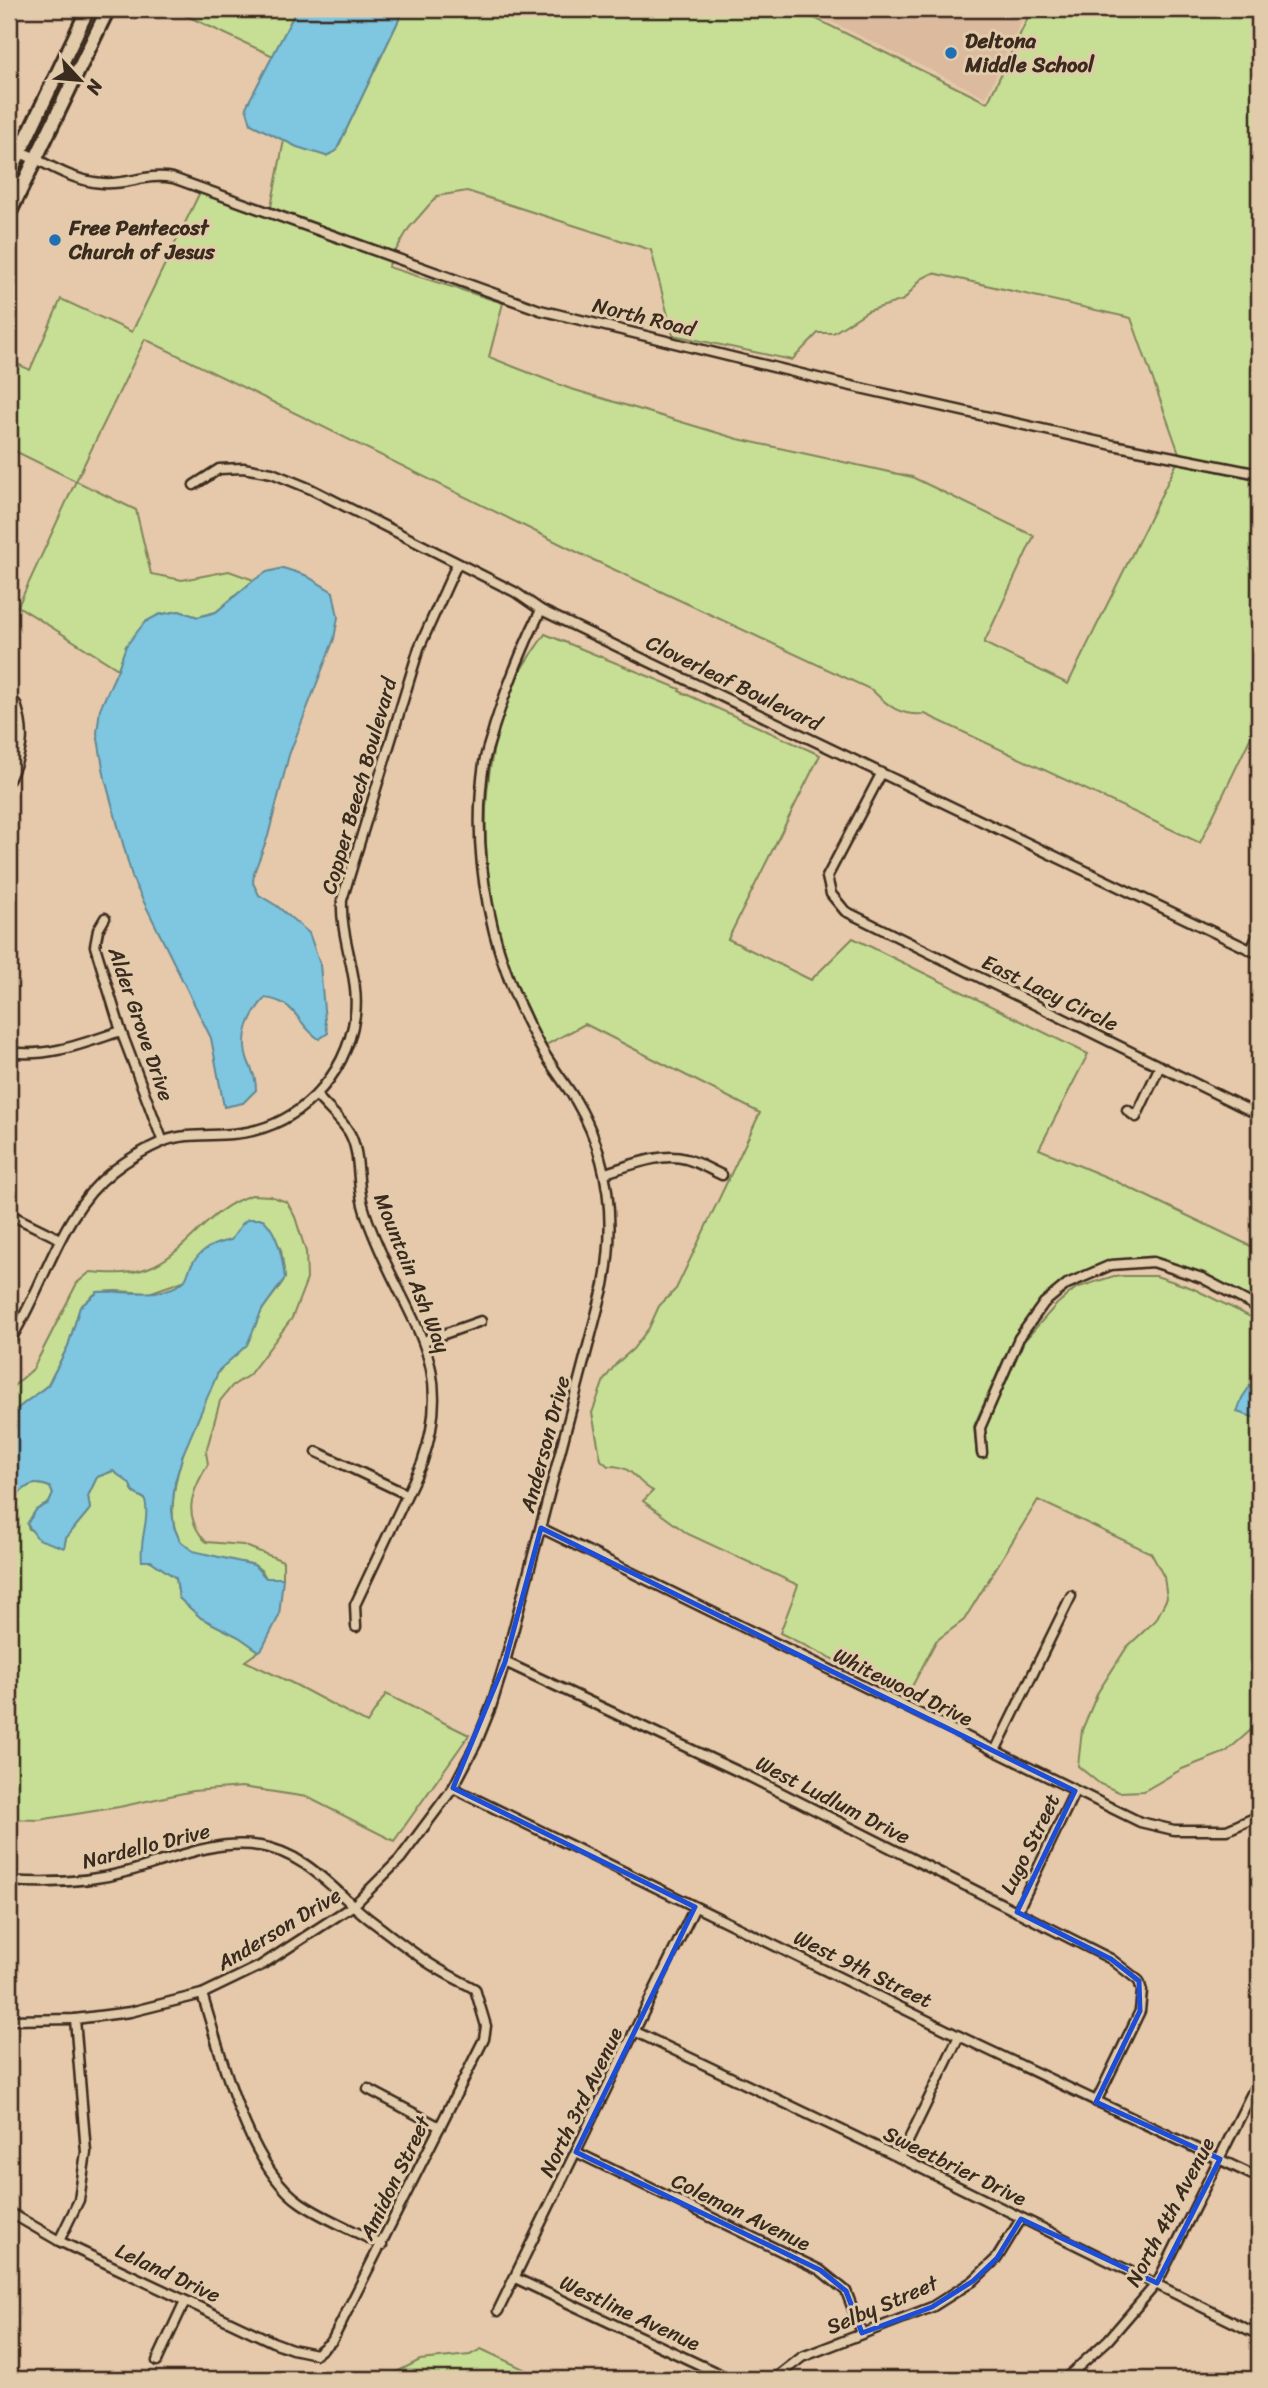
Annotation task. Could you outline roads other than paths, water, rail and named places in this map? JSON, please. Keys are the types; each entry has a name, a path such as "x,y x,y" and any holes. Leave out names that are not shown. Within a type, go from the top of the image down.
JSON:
{"main road":[{"path":"9,175 14,149 88,9"},
{"path":"9,214 108,9"}],"street":[{"path":"14,149 36,159"},
{"name":"North Road","path":"36,159 68,175 102,183 158,175 173,178 540,310 838,383 1113,445 1259,474"},
{"name":"Cloverleaf Boulevard","path":"194,485 219,470 243,468 272,473 311,489 516,592 541,610 1255,952"},
{"name":"Copper Beech Boulevard","path":"9,1342 61,1239 95,1188 114,1170 163,1142 188,1136 235,1134 267,1127 291,1116 317,1096 339,1068 355,1015 355,986 341,914 347,876 419,648 457,564"},
{"name":"Anderson Drive","path":"9,2021 75,2019 130,2012 202,1994 260,1966 354,1905 400,1858 453,1788 486,1720 505,1662 607,1271 610,1225 605,1173 593,1133 536,1040 507,976 497,945 484,877 480,809 484,761 520,652 541,610"},
{"path":"9,779 23,733 16,704"},
{"name":"East Lacy Circle","path":"881,774 827,877 831,894 845,911 1259,1115"},
{"name":"Alder Grove Drive","path":"105,918 98,930 95,946 121,1031 163,1142"},
{"path":"1255,952 1259,933"},
{"path":"9,1052 52,1052 121,1031"},
{"path":"1127,1110 1136,1117 1160,1066"},
{"name":"Mountain Ash Way","path":"317,1096 349,1133 357,1158 361,1197 376,1241 425,1342 433,1377 433,1424 422,1463 355,1605 356,1627"},
{"path":"605,1173 669,1157 686,1158 722,1175"},
{"path":"9,1214 61,1239"},
{"path":"982,1452 980,1428 1019,1338 1044,1303 1067,1284 1111,1265 1153,1262 1202,1278 1259,1307"},
{"path":"425,1342 481,1321"},
{"path":"317,1452 406,1494"},
{"name":"Whitewood Drive","path":"541,1528 1140,1822 1174,1830 1227,1830 1258,1820"},
{"path":"995,1751 1071,1597"},
{"name":"West Ludlum Drive","path":"505,1662 750,1777 1111,1959 1139,1981 1142,1991 1140,2011 1096,2102"},
{"name":"West 9th Street","path":"453,1788 959,2036 1259,2178"},
{"name":"Lugo Street","path":"1017,1912 1075,1791"},
{"name":"Nardello Drive","path":"9,1881 41,1884 89,1880 130,1871 192,1850 222,1845 261,1846 305,1864 363,1914 422,1959 475,1989 482,2010"},
{"name":"North 3rd Avenue","path":"498,2311 695,1907"},
{"path":"202,1994 242,2116 264,2162 300,2203 382,2245"},
{"name":"Amidon Street","path":"316,2354 332,2341 484,2039 486,2026 482,2010"},
{"path":"60,2241 79,2200 86,2152 75,2019"},
{"name":"Sweetbrier Drive","path":"634,2031 1157,2283 1259,2335"},
{"path":"900,2158 959,2036"},
{"name":"North 4th Avenue","path":"1065,2379 1108,2340 1157,2283 1259,2079"},
{"path":"368,2089 440,2127"},
{"name":"Coleman Avenue","path":"576,2152 820,2270 846,2291 862,2333"},
{"name":"Leland Drive","path":"9,2212 60,2241 273,2342 316,2354"},
{"name":"Selby Street","path":"774,2379 802,2357 932,2307 973,2281 997,2259 1021,2218"},
{"name":"Westline Avenue","path":"515,2278 730,2379"},
{"path":"157,2361 186,2301"}],"water":[{"path":"297,9 404,9 336,151 326,156 297,147 251,124 246,107"},
{"path":"283,568 305,575 333,592 338,617 334,639 289,755 253,883 259,895 277,906 309,933 320,964 328,1033 319,1039 291,1009 276,1000 265,998 254,1012 245,1037 246,1054 256,1090 243,1103 224,1107 211,1038 133,880 105,779 97,733 100,709 126,646 145,622 158,615 179,611 198,617 216,612 254,580 267,572"},
{"path":"248,1219 263,1219 273,1232 281,1254 285,1278 262,1310 247,1345 219,1370 183,1454 175,1482 172,1510 174,1527 180,1541 193,1551 254,1565 266,1578 283,1578 279,1616 259,1651 239,1637 201,1618 179,1598 176,1578 151,1561 142,1561 145,1499 134,1493 129,1483 113,1471 97,1477 88,1496 90,1509 66,1538 64,1548 38,1539 27,1524 36,1510 49,1503 53,1494 50,1487 31,1485 9,1501 9,1415 48,1385 68,1346 80,1307 98,1292 142,1293 175,1287 185,1279 203,1251 231,1240"},
{"path":"1252,1383 1259,1388 1259,1419 1237,1412"}],"place":[{"name":"Deltona Middle School","path":"951,53"},
{"name":"Free Pentecost Church of Jesus","path":"55,240"}]}
